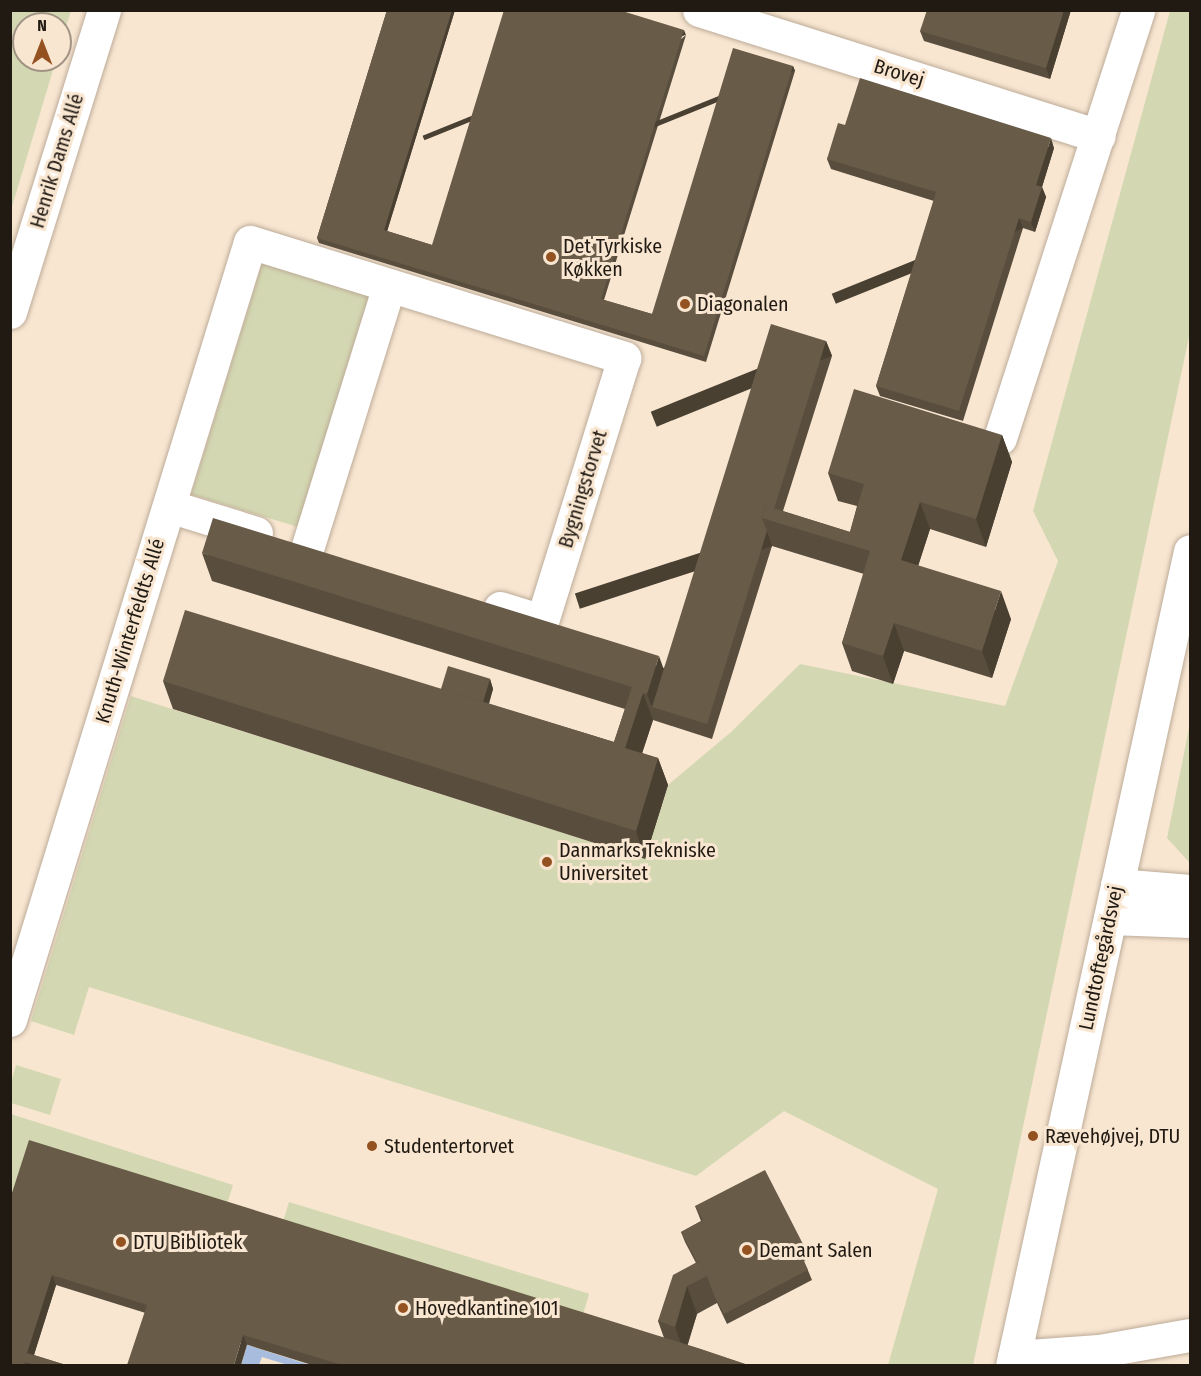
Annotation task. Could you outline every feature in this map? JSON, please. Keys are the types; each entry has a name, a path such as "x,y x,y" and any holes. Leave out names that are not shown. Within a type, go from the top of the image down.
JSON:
{"street":[{"name":"Henrik Dams Allé","path":"11,308 104,10"},
{"name":"Brovej","path":"699,10 1099,136"},
{"path":"1000,438 1138,10"},
{"name":"Bygningstorvet","path":"250,242 624,358 542,621 475,600"},
{"name":"Knuth-Winterfeldts Allé","path":"10,1020 250,242"},
{"path":"307,549 389,286"},
{"path":"169,506 341,559"},
{"name":"Lundtoftegårdsvej","path":"1013,1361 1191,551"},
{"path":"1118,885 1191,891"},
{"path":"1110,918 1191,921"},
{"path":"1013,1361 1191,1335"}],"green space":[{"path":"11,10 71,11 12,12 12,72 52,72 11,210"},
{"path":"1170,11 1190,11 1190,332 973,1365 888,1365 938,1189 784,1111 696,1176 89,987 74,1035 31,1021 131,696 645,859 668,785 731,732 800,664 1005,706 1058,561 1033,511"},
{"path":"262,263 371,296 300,528 191,494"},
{"path":"1190,723 1190,862 1189,862 1167,838"},
{"path":"16,1065 61,1079 50,1115 11,1103 11,1083"},
{"path":"11,1114 233,1185 225,1211 11,1221"},
{"path":"289,1202 589,1294 581,1320 281,1228"}],"water":[{"path":"247,1345 310,1365 288,1365 262,1357 259,1365 241,1366"}],"building":[{"path":"387,10 452,10 384,230 432,245 504,10 619,10 684,30 601,299 652,314 733,48 793,66 704,356 317,238"},
{"path":"927,10 1064,10 1046,68 920,31"},
{"path":"860,78 1051,138 1036,185 1042,187 1031,222 1019,218 959,411 876,386 936,192 827,159 838,123 845,125"},
{"path":"771,324 826,341 774,509 766,506 762,518 767,531 707,724 652,707"},
{"path":"854,389 1002,435 976,519 920,502 901,560 1001,591 982,651 894,623 883,656 842,643 870,551 762,518 766,506 850,532 864,484 828,473"},
{"path":"213,518 659,656 647,694 643,693 625,748 658,758 636,831 163,681 185,610 614,742 632,687 202,553"},
{"path":"448,666 490,679 483,702 441,689"},
{"path":"29,1140 748,1365 342,1365 243,1335 234,1365 127,1365 147,1305 52,1275 27,1353 66,1365 36,1365 25,1362 24,1365 10,1365 10,1199"},
{"name":"Demant Salen","path":"765,1170 805,1248 799,1252 808,1270 724,1314 707,1276 681,1232 703,1220 695,1206"},
{"path":"699,1261 707,1276 687,1286 675,1327 658,1321 673,1275"}],"place":[{"name":"Det Tyrkiske Køkken","path":"551,257"},
{"name":"Diagonalen","path":"685,304"},
{"name":"Danmarks Tekniske Universitet","path":"547,862"},
{"name":"Rævehøjvej, DTU","path":"1033,1136"},
{"name":"Studentertorvet","path":"372,1146"},
{"name":"DTU Bibliotek","path":"121,1242"},
{"name":"Demant Salen","path":"747,1250"},
{"name":"Hovedkantine 101","path":"403,1308"}]}
